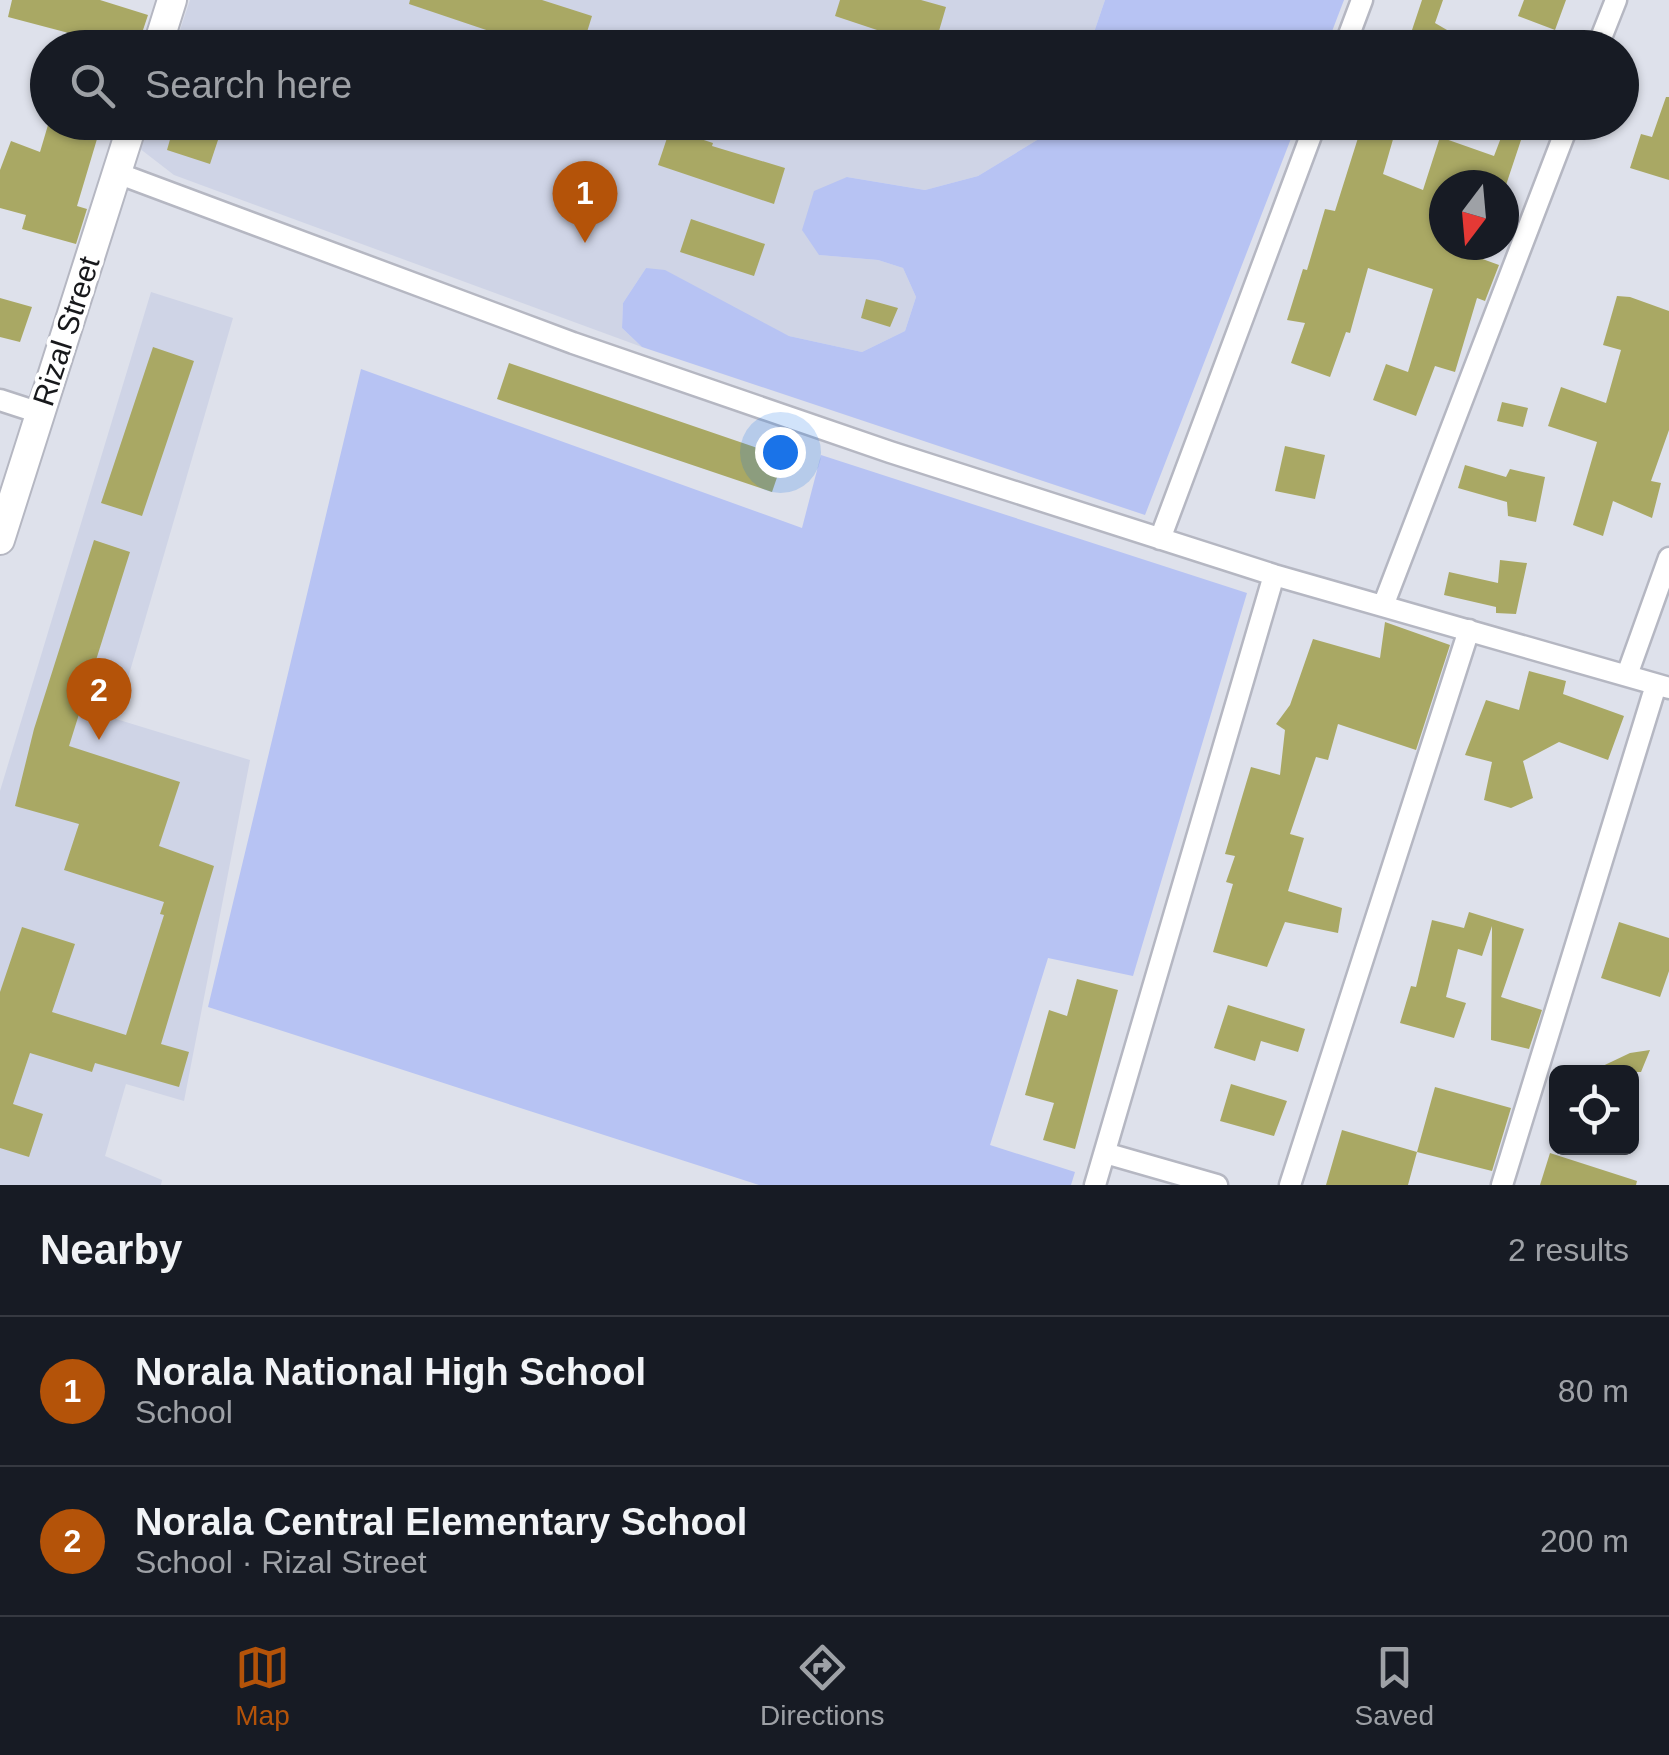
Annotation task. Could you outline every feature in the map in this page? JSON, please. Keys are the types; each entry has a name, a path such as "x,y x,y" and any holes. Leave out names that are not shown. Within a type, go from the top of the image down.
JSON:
{"main road":[{"path":"163,30 172,0"},
{"name":"Rizal Street","path":"0,540 127,140"}],"street":[{"path":"1351,30 1362,0"},
{"path":"1604,30 1616,0"},
{"path":"1160,539 1309,140"},
{"path":"1383,606 1561,140"},
{"path":"117,173 591,350 890,452 1274,575 1663,686 1502,1185"},
{"path":"0,400 40,413"},
{"path":"1626,675 1669,558"},
{"path":"1095,1185 1274,575"},
{"path":"1290,1185 1468,630"},
{"path":"1106,1153 1217,1185"}],"shaded area":[{"path":"190,0 1105,0 1095,30 180,30"},
{"path":"1105,0 1344,0 1333,30 1095,30"},
{"path":"142,140 1037,140 978,176 925,190 847,177 819,255 878,260 903,268 916,297 905,331 862,352 789,336 646,268 623,303 622,328 642,347 174,175 139,148"},
{"path":"1037,140 1290,140 1145,515 642,347 622,328 623,303 646,268 665,270 789,336 862,352 905,331 916,297 903,268 878,260 819,255 802,230 814,191 847,177 925,190 978,176"},
{"path":"151,292 233,318 116,719 250,760 184,1101 126,1084 105,1156 162,1180 161,1185 0,1185 0,791"},
{"path":"361,369 802,528 821,455 1247,593 1133,976 1048,958 990,1145 1075,1172 1071,1185 759,1185 208,1007"}],"building":[{"path":"12,0 100,0 148,15 143,30 57,30 8,17"},
{"path":"410,0 542,0 592,16 588,30 486,30 409,4"},
{"path":"840,0 921,0 946,7 939,30 877,30 835,16"},
{"path":"1422,0 1443,0 1435,23 1447,30 1412,30"},
{"path":"1524,0 1566,0 1555,30 1518,16"},
{"path":"1666,97 1669,180 1630,168 1641,134 1652,137"},
{"path":"44,140 97,140 77,206 87,209 76,244 22,229 26,215 0,208 0,170 11,141 40,152"},
{"path":"170,140 218,140 210,164 167,150"},
{"path":"666,140 704,140 785,168 774,204 658,165"},
{"path":"1357,140 1393,140 1383,174 1423,190 1429,171 1429,260 1485,260 1499,265 1485,301 1477,298 1455,372 1435,366 1416,416 1373,400 1386,364 1408,372 1433,289 1368,268 1350,333 1346,332 1330,377 1291,363 1305,323 1287,320 1325,209 1335,211"},
{"path":"1439,140 1494,156 1500,140 1521,140 1511,170 1429,170"},
{"path":"691,219 765,244 754,276 680,252"},
{"path":"1617,296 1669,311 1669,430 1651,481 1661,483 1652,518 1613,501 1603,536 1573,525 1597,442 1548,426 1561,387 1606,403 1621,350 1603,345"},
{"path":"0,298 32,307 20,342 0,337"},
{"path":"866,299 898,308 890,327 861,318"},
{"path":"153,347 194,361 142,516 101,503"},
{"path":"509,363 784,457 772,492 497,399"},
{"path":"1502,402 1528,408 1523,427 1497,421"},
{"path":"1285,446 1325,455 1315,499 1275,491"},
{"path":"1465,465 1506,477 1510,469 1545,477 1536,522 1508,516 1507,502 1458,488"},
{"path":"94,540 130,552 69,746 180,782 159,846 214,866 161,1044 189,1052 179,1087 95,1063 92,1072 30,1053 13,1104 43,1114 29,1157 0,1148 0,992 22,927 75,944 52,1012 126,1035 164,915 160,914 164,902 64,870 79,824 15,806 34,729"},
{"path":"1500,560 1527,563 1516,614 1496,613 1496,607 1444,595 1449,572 1498,583"},
{"path":"1385,622 1450,645 1416,750 1338,724 1328,760 1316,757 1290,834 1304,838 1288,891 1342,908 1338,933 1285,922 1267,967 1213,952 1233,884 1226,882 1235,856 1225,854 1251,767 1280,775 1285,730 1276,724 1290,705 1313,639 1380,658"},
{"path":"1529,671 1566,681 1563,694 1624,716 1608,760 1559,742 1523,761 1533,798 1511,808 1484,800 1492,762 1465,755 1486,700 1519,710"},
{"path":"1469,912 1524,929 1501,997 1542,1010 1529,1049 1491,1040 1492,926 1482,956 1458,949 1446,997 1466,1003 1454,1038 1400,1023 1411,986 1416,987 1432,920 1464,928"},
{"path":"1619,922 1669,938 1669,971 1660,997 1601,978"},
{"path":"1077,979 1118,990 1075,1149 1043,1140 1054,1103 1025,1095 1049,1010 1067,1016"},
{"path":"1228,1005 1305,1029 1298,1052 1261,1041 1255,1061 1214,1048"},
{"path":"1650,1050 1641,1072 1639,1065 1605,1065 1630,1053"},
{"path":"1231,1084 1287,1101 1274,1136 1220,1121"},
{"path":"1435,1087 1511,1108 1492,1171 1417,1152"},
{"path":"1342,1130 1417,1152 1408,1185 1326,1185"},
{"path":"1549,1155 1637,1181 1636,1185 1540,1185"}],"place":[{"name":"Norala National High School","path":"585,243"},
{"name":"Norala Central Elementary School","path":"99,740"}]}
